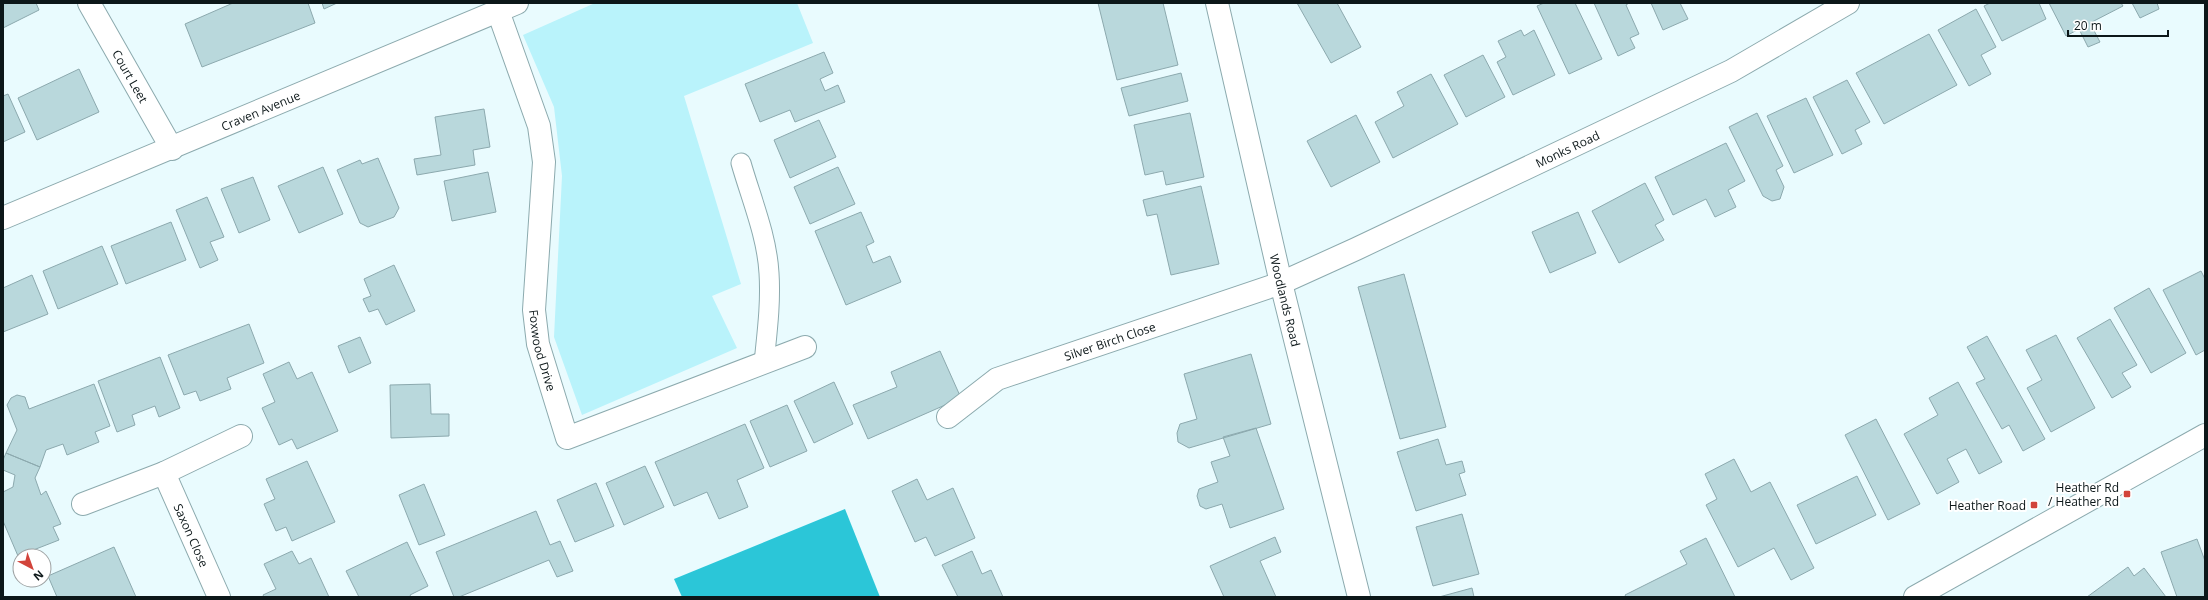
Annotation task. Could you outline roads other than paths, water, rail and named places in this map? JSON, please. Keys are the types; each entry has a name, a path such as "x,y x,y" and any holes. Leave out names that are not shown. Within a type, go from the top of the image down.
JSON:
{"street":[{"name":"Court Leet","path":"89,3 172,149"},
{"name":"Woodlands Road","path":"1217,3 1281,283 1359,597"},
{"name":"Monks Road","path":"1281,283 1731,71 1848,3"},
{"name":"Craven Avenue","path":"3,218 172,149 507,7"},
{"name":"Foxwood Drive","path":"507,7 539,126 544,162 535,316 538,344 567,438 805,347"},
{"name":"Silver Birch Close","path":"948,417 997,379 1281,283"},
{"path":"84,504 164,473 241,436"},
{"path":"1915,597 2205,436"},
{"name":"Saxon Close","path":"164,473 219,597"}],"lane":[{"path":"741,163 761,232 769,272 769,311 764,363"}],"place":[{"name":"Heather Rd / Heather Rd","path":"2127,494"},
{"name":"Heather Road","path":"2034,505"}]}
